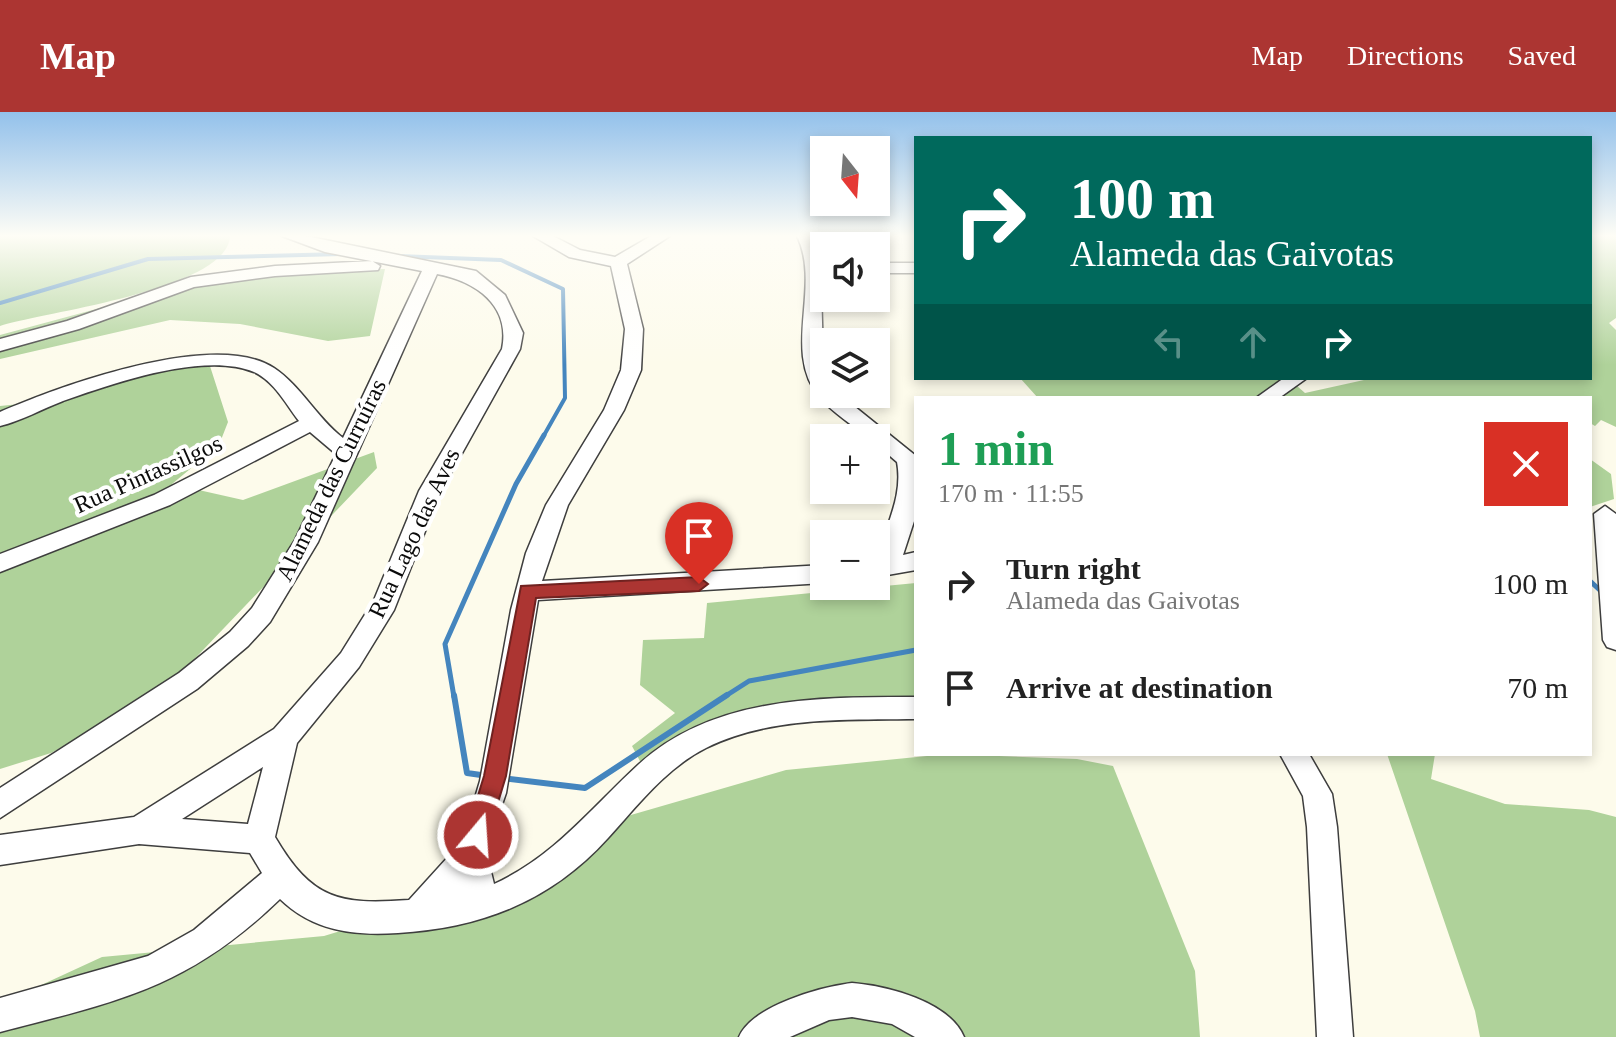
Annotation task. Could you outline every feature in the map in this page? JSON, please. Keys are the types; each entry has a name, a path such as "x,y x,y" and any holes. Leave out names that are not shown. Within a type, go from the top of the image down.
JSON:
{"street":[{"path":"0,345 73,325 163,289 213,279"},
{"name":"Alameda das Curruíras","path":"0,804 111,734 239,639 269,603 306,542 348,453 417,279"},
{"name":"Rua Lago das Aves","path":"139,830 284,738 350,660 385,603 430,491 511,349 514,333 496,295 475,279"},
{"path":"417,916 471,851 495,776 527,591 547,525 569,482 622,396 632,368 634,325 622,279"},
{"path":"0,420 87,385 165,366 219,363 257,366 270,373 312,423 348,453"},
{"path":"1269,396 1294,380"},
{"path":"845,408 907,459 912,474 909,502 890,546"},
{"name":"Rua Pintassilgos","path":"0,563 162,500 312,423"},
{"path":"1604,513 1616,640"},
{"path":"890,565 914,561"},
{"path":"527,591 810,575"},
{"path":"0,850 139,830 259,839 279,878 310,906 331,915 369,920 417,916 483,905 512,894 544,874 584,841 669,756 710,732 746,721 792,714 914,708"},
{"name":"Rua Lago das Aves","path":"259,839 284,738"},
{"path":"1295,756 1317,794 1322,827 1335,1037"},
{"path":"471,851 483,905"},
{"path":"0,1015 143,974 175,961 238,916 279,878"},
{"path":"757,1037 812,1005 840,999 869,1000 927,1023 946,1037"}],"green space":[{"path":"0,279 181,279 130,296 0,326"},
{"path":"207,279 383,279 370,336 328,341 240,324 170,320 0,359 0,335"},
{"path":"1592,279 1616,279 1616,318 1609,323 1616,330 1616,427 1601,420 1595,426 1592,424 1592,396 1036,396 1022,380 1290,380 1305,393 1364,380 1592,380"},
{"path":"209,363 228,422 219,445 172,484 243,500 374,452 377,468 183,671 123,714 51,753 0,769 0,406 50,401 143,372"},
{"path":"1592,460 1611,474 1614,499 1592,506"},
{"path":"914,583 914,718 725,719 642,765 632,746 675,713 640,685 643,640 704,638 707,603 810,593 810,600 890,600 890,585"},
{"path":"927,756 1077,759 1113,766 1195,971 1200,1037 0,1037 0,1004 102,957 324,936 511,879 624,817 786,770"},
{"path":"1388,756 1435,756 1431,779 1505,804 1589,810 1616,817 1616,1037 1480,1037 1475,1011"}],"waterway":[{"path":"0,303 80,279"},
{"path":"542,279 563,289 565,398 543,437"},
{"path":"454,697 445,644 516,484 544,435"},
{"path":"1592,583 1604,594"},
{"path":"724,697 749,681 914,650"},
{"path":"454,695 467,773 488,776"},
{"path":"502,778 585,788 727,695"}],"route":[{"path":"478,835 485,818 508,712 527,591 699,584"}]}
